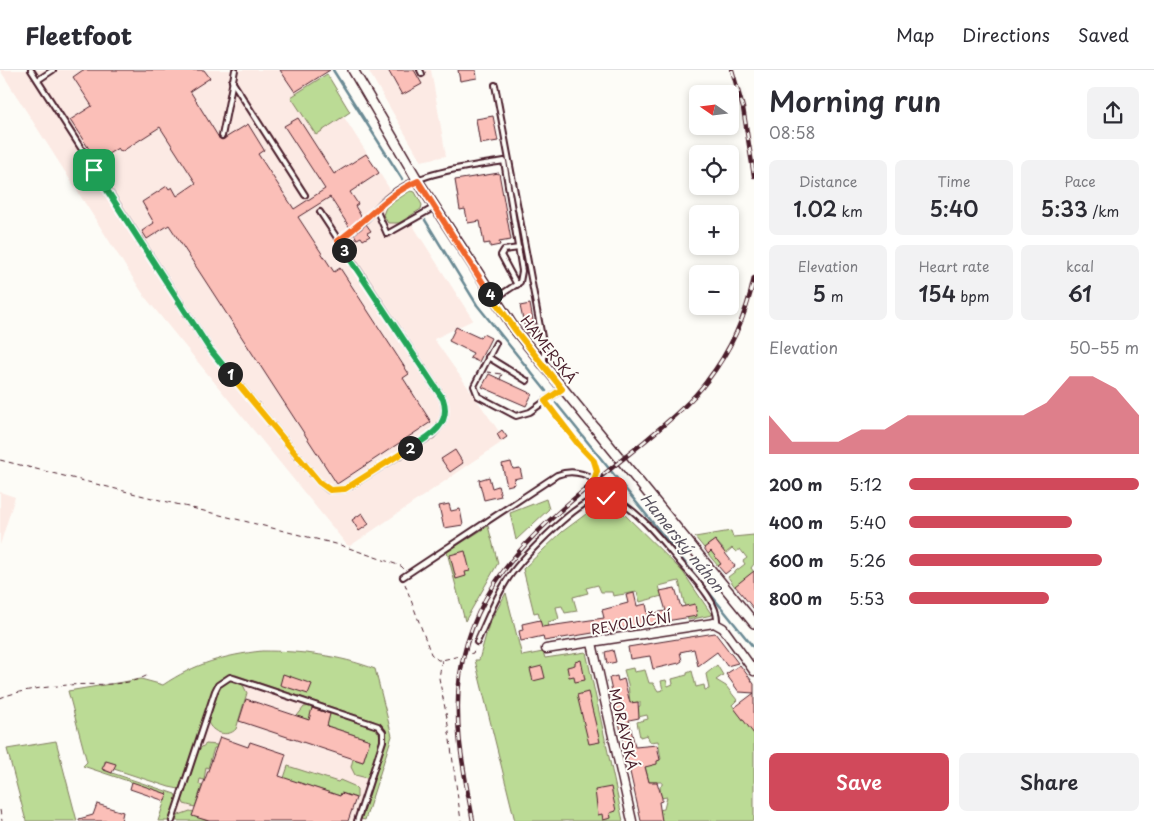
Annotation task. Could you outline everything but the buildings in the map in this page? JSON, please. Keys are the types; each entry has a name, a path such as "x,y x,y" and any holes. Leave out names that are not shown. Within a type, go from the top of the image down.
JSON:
{"street":[{"name":"HAMERSKÁ","path":"353,70 418,181 493,299 562,389 754,623"},
{"name":"REVOLUČNÍ","path":"546,649 718,624"},
{"path":"718,624 754,670"},
{"name":"MORAVSKÁ","path":"592,642 632,821"}],"lane":[{"path":"31,70 209,348 319,482 335,491 345,489 432,435 442,424 446,407 443,399 320,212"},
{"path":"38,80 53,70"},
{"path":"222,136 235,70"},
{"path":"232,82 305,195"},
{"path":"495,85 544,348 544,366"},
{"path":"338,241 360,226 383,201 418,181 438,173 504,161 522,271 520,282 517,285 493,299"},
{"path":"376,208 388,235 434,207"},
{"path":"405,232 406,224"},
{"path":"517,285 501,254 504,250 519,248"},
{"path":"496,343 475,383 474,392 505,412 522,416 562,389"},
{"path":"488,357 527,381"},
{"path":"403,577 557,475 574,472 594,480 614,500 628,508 647,526 682,565 709,600 718,618 718,624"},
{"path":"477,642 501,590 532,548 587,502 600,498 614,500"},
{"path":"172,821 215,691 218,685 230,677 378,726 383,732 383,741 358,821"}],"path":[{"path":"482,370 502,375 500,379"},
{"path":"545,401 578,444 594,461 597,471 594,480"},
{"path":"0,460 340,545 401,566 407,573"},
{"path":"403,577 431,654 438,660 442,660 473,654 477,642"},
{"path":"442,660 439,678 447,718 462,821"},
{"path":"0,698 12,693 67,685 133,681 148,675"},
{"path":"0,810 2,821"}],"shaded area":[{"path":"0,70 314,70 473,320 434,339 505,440 350,546 347,545 145,297"},
{"path":"368,70 431,70 446,156 421,161"},
{"path":"0,492 15,497 0,545"},
{"path":"236,675 381,725 386,739 361,818 364,821 170,821 215,685 226,676"}],"green space":[{"path":"327,74 350,112 316,135 291,97"},
{"path":"410,191 415,192 422,205 421,209 399,223 388,223 383,215 386,207"},
{"path":"546,499 549,509 516,540 510,513"},
{"path":"616,506 683,572 712,615 688,620 679,581 659,586 662,596 640,602 637,592 613,596 612,592 601,592 598,585 586,588 588,593 573,597 577,611 565,613 562,606 556,607 559,619 548,622 549,627 542,629 538,612 534,613 523,569 562,532 590,511"},
{"path":"488,526 498,563 465,621 447,552"},
{"path":"731,531 733,537 754,535 754,564 751,568 754,572 735,587 728,577 745,564 743,561 747,558 740,549 736,552 732,548 725,554 728,558 718,566 708,554 711,551 716,557 724,550 715,540 704,548 695,537"},
{"path":"506,593 522,656 543,652 545,658 586,652 623,821 515,821 475,660 479,660 489,624"},
{"path":"262,651 319,655 347,660 375,669 392,736 365,820 361,819 386,739 384,729 374,721 236,675 226,676 215,685 179,789 114,769 115,764 105,761 103,770 175,794 177,799 170,821 158,821 167,794 83,766 87,762 68,691 141,679 163,685 198,666 235,655"},
{"path":"717,665 723,675 716,680 726,686 737,700 732,705 754,733 754,821 662,821 661,816 654,811 664,809 667,797 661,798 660,786 662,782 649,782 645,766 661,759 658,741 650,742 647,735 640,737 637,722 648,719 647,715 638,717 636,708 640,706 640,702 630,703 624,670 633,668 634,672 645,670 649,683 653,683 658,691 663,690 661,681 666,680 668,686 673,684 672,679 687,675 687,673 692,671 696,687 704,685 705,690 709,689 706,674"},
{"path":"231,680 243,685 247,693 236,729 225,734 213,729 208,722 220,686"},
{"path":"311,706 372,725 377,729 380,735 379,748 367,778 355,775 351,767 353,759 363,762 370,740 297,716 304,707"},
{"path":"56,741 77,821 26,821 7,749"},
{"path":"206,744 217,745 217,748 214,748 208,768 206,767 204,780 200,779 199,784 202,786 195,807 184,804 182,799 198,750"},
{"path":"288,766 338,782 340,780 354,786 357,789 357,798 342,793 340,796 284,778"},
{"path":"190,811 194,812 193,816 209,821 175,821 179,815"}],"waterway":[{"name":"Hamerský náhon","path":"333,70 402,179"},
{"name":"Hamerský náhon","path":"425,220 477,305 546,391"},
{"name":"Hamerský náhon","path":"556,403 754,648"}],"railway":[{"path":"732,70 743,108 754,176"},
{"path":"473,821 460,748 458,693 469,636 484,601 504,570 528,541 585,490 670,420 700,389 716,369 730,345 747,306 754,278"}],"route":[{"path":"94,170 209,348 319,482 330,490 335,491 345,489 432,435 442,424 445,416 446,407 443,399 338,241 360,226 383,201 418,181 493,299 562,389 545,401 578,444 594,461 597,471 594,480 614,500 606,498"}]}
